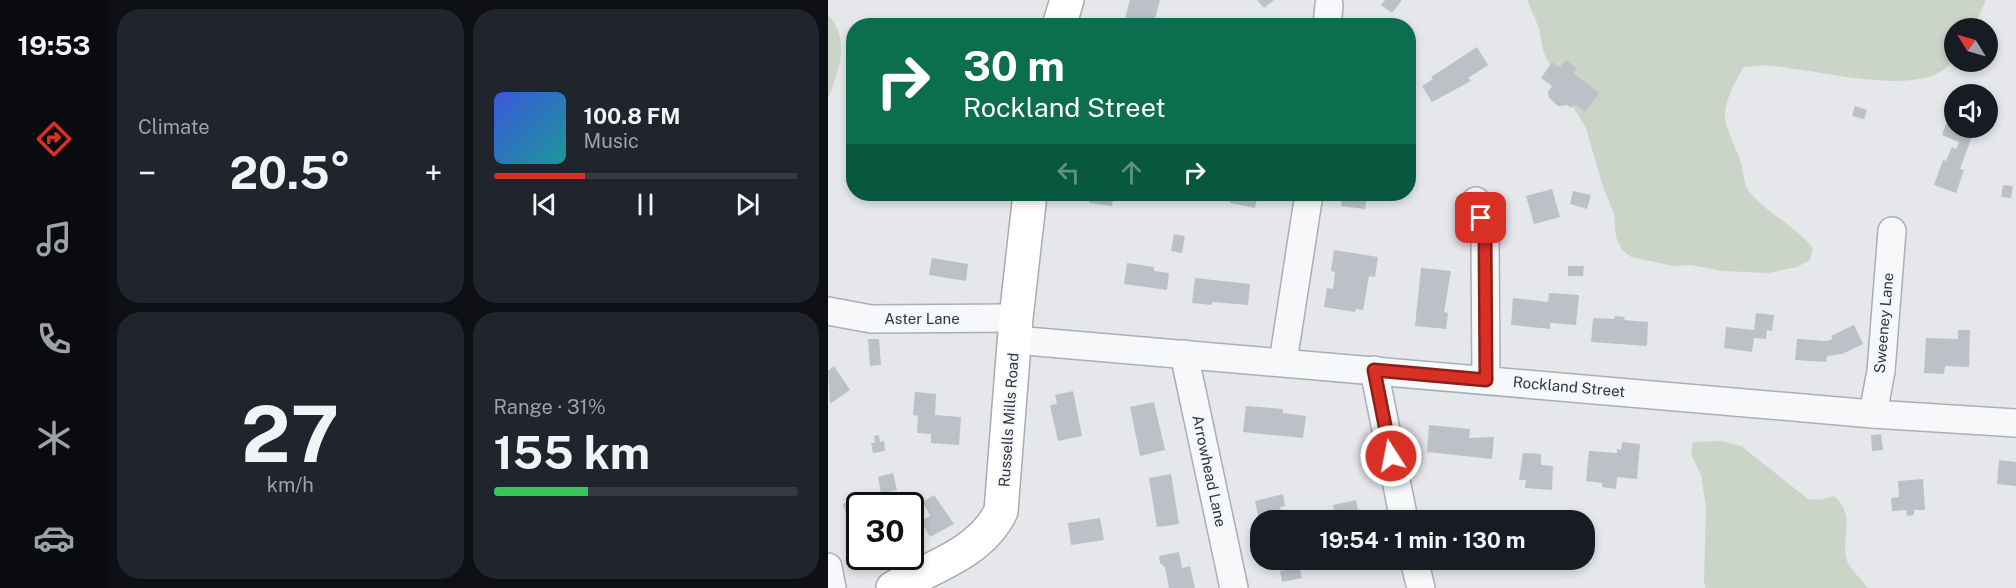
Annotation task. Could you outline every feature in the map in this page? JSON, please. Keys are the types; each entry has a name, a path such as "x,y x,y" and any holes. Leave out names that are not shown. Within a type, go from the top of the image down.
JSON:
{"main road":[{"path":"1061,18 1066,0"},
{"name":"Russells Mills Road","path":"893,588 973,546 996,522 1004,499 1015,329 1029,201"}],"street":[{"path":"1283,362 1308,201"},
{"path":"1476,201 1485,234 1486,380"},
{"name":"Sweeney Lane","path":"1873,414 1881,372 1892,231"},
{"name":"Aster Lane","path":"828,311 871,319 1015,329"},
{"name":"Rockland Street","path":"1015,329 1184,354 1873,414 2016,423"},
{"name":"Arrowhead Lane","path":"1184,354 1234,588"},
{"path":"1374,370 1402,510"},
{"path":"828,567 832,588"},
{"path":"1416,570 1421,588"}],"shaded area":[{"path":"1527,0 1986,0 1978,18 1944,18 1944,68 1920,79 1868,80 1771,66 1744,67 1730,94 1725,117 1741,163 1746,186 1758,201 1800,235 1813,249 1810,260 1797,267 1769,273 1723,271 1691,265 1674,266 1631,257 1622,250 1616,237 1614,214 1603,187 1586,128 1543,51 1539,28"},
{"path":"828,15 839,34 841,55 828,98"},
{"path":"1721,441 1741,446 1808,499 1820,500 1834,496 1841,503 1846,519 1845,553 1847,561 1868,588 1706,588 1704,581 1706,507 1701,475 1691,454 1693,442"}],"building":[{"path":"1130,0 1160,0 1155,18 1125,18"},
{"path":"1257,0 1274,0 1264,8"},
{"path":"1385,0 1402,0 1392,13 1381,5"},
{"path":"1477,47 1488,65 1468,78 1471,81 1432,102 1422,86 1433,79 1431,77"},
{"path":"1566,60 1577,68 1573,73 1599,93 1585,112 1574,104 1571,108 1567,105 1558,106 1549,98 1548,91 1552,86 1541,78 1552,62 1560,68"},
{"path":"1855,106 1867,110 1864,119 1852,116"},
{"path":"1949,138 1971,138 1960,169 1964,170 1956,193 1934,185 1943,160 1946,161 1952,147 1956,149 1959,142"},
{"path":"2003,185 2013,186 2011,198 2001,197"},
{"path":"1552,189 1560,217 1534,224 1526,196"},
{"path":"1573,191 1591,195 1587,209 1570,204"},
{"path":"1089,201 1113,201 1112,206 1089,203"},
{"path":"1230,201 1256,201 1255,208 1230,203"},
{"path":"1342,201 1366,201 1365,209 1341,206"},
{"path":"1174,234 1185,236 1182,253 1171,251"},
{"path":"1334,250 1378,257 1375,277 1369,276 1363,310 1356,309 1355,312 1324,307 1327,288 1333,289 1335,272 1331,271"},
{"path":"932,258 968,264 966,281 929,275"},
{"path":"1127,263 1154,267 1154,271 1169,273 1167,290 1124,284"},
{"path":"1568,266 1584,266 1583,276 1568,276"},
{"path":"1421,268 1451,271 1444,312 1448,313 1446,329 1415,326"},
{"path":"1195,278 1250,284 1248,305 1192,303"},
{"path":"1549,293 1579,295 1576,325 1550,323 1550,329 1511,325 1513,298 1548,302"},
{"path":"1756,313 1774,315 1772,331 1767,330 1766,339 1754,338 1752,352 1724,348 1726,327 1754,330"},
{"path":"1615,316 1625,317 1624,320 1648,322 1647,346 1591,342 1593,318 1614,319"},
{"path":"1854,325 1863,344 1842,354 1827,356 1826,362 1795,360 1797,339 1827,341 1833,339 1831,336"},
{"path":"1958,330 1970,330 1969,367 1945,366 1944,374 1924,373 1926,338 1958,339"},
{"path":"868,339 879,339 881,365 870,366"},
{"path":"834,366 850,390 830,404 828,371"},
{"path":"1073,391 1082,436 1058,441 1050,405 1057,404 1055,395"},
{"path":"915,392 936,394 935,415 961,417 959,445 931,443 931,434 917,433 918,416 913,415"},
{"path":"1154,402 1165,450 1140,456 1130,407"},
{"path":"1246,406 1283,409 1283,413 1306,416 1303,438 1243,432"},
{"path":"1429,425 1470,429 1469,438 1494,437 1492,459 1427,452"},
{"path":"1881,434 1883,450 1872,451 1871,435"},
{"path":"879,435 880,442 884,441 885,451 873,453 871,443 875,443 874,436"},
{"path":"1622,442 1640,444 1637,479 1617,477 1616,489 1602,487 1602,483 1586,481 1589,451 1617,453 1617,449 1621,450"},
{"path":"1523,453 1541,454 1541,465 1553,466 1552,490 1525,488 1526,480 1519,480"},
{"path":"1999,460 2016,462 2016,486 1997,484"},
{"path":"893,473 897,490 881,492 878,477"},
{"path":"1171,474 1179,524 1157,527 1149,478"},
{"path":"1923,479 1925,510 1914,510 1914,515 1907,516 1906,510 1892,511 1891,498 1899,497 1898,481"},
{"path":"1283,494 1285,506 1280,507 1281,510 1257,510 1255,501"},
{"path":"934,495 954,524 930,537 924,526 924,519 930,516 924,501"},
{"path":"1356,500 1358,510 1334,510 1333,505"},
{"path":"1100,518 1104,540 1071,545 1068,523"},
{"path":"1179,552 1182,568 1190,566 1195,588 1169,588 1165,567 1160,563 1159,556"},
{"path":"1300,570 1302,578 1282,582 1280,571"}],"route":[{"path":"1391,456 1374,370 1486,380 1485,234 1481,218"}]}
